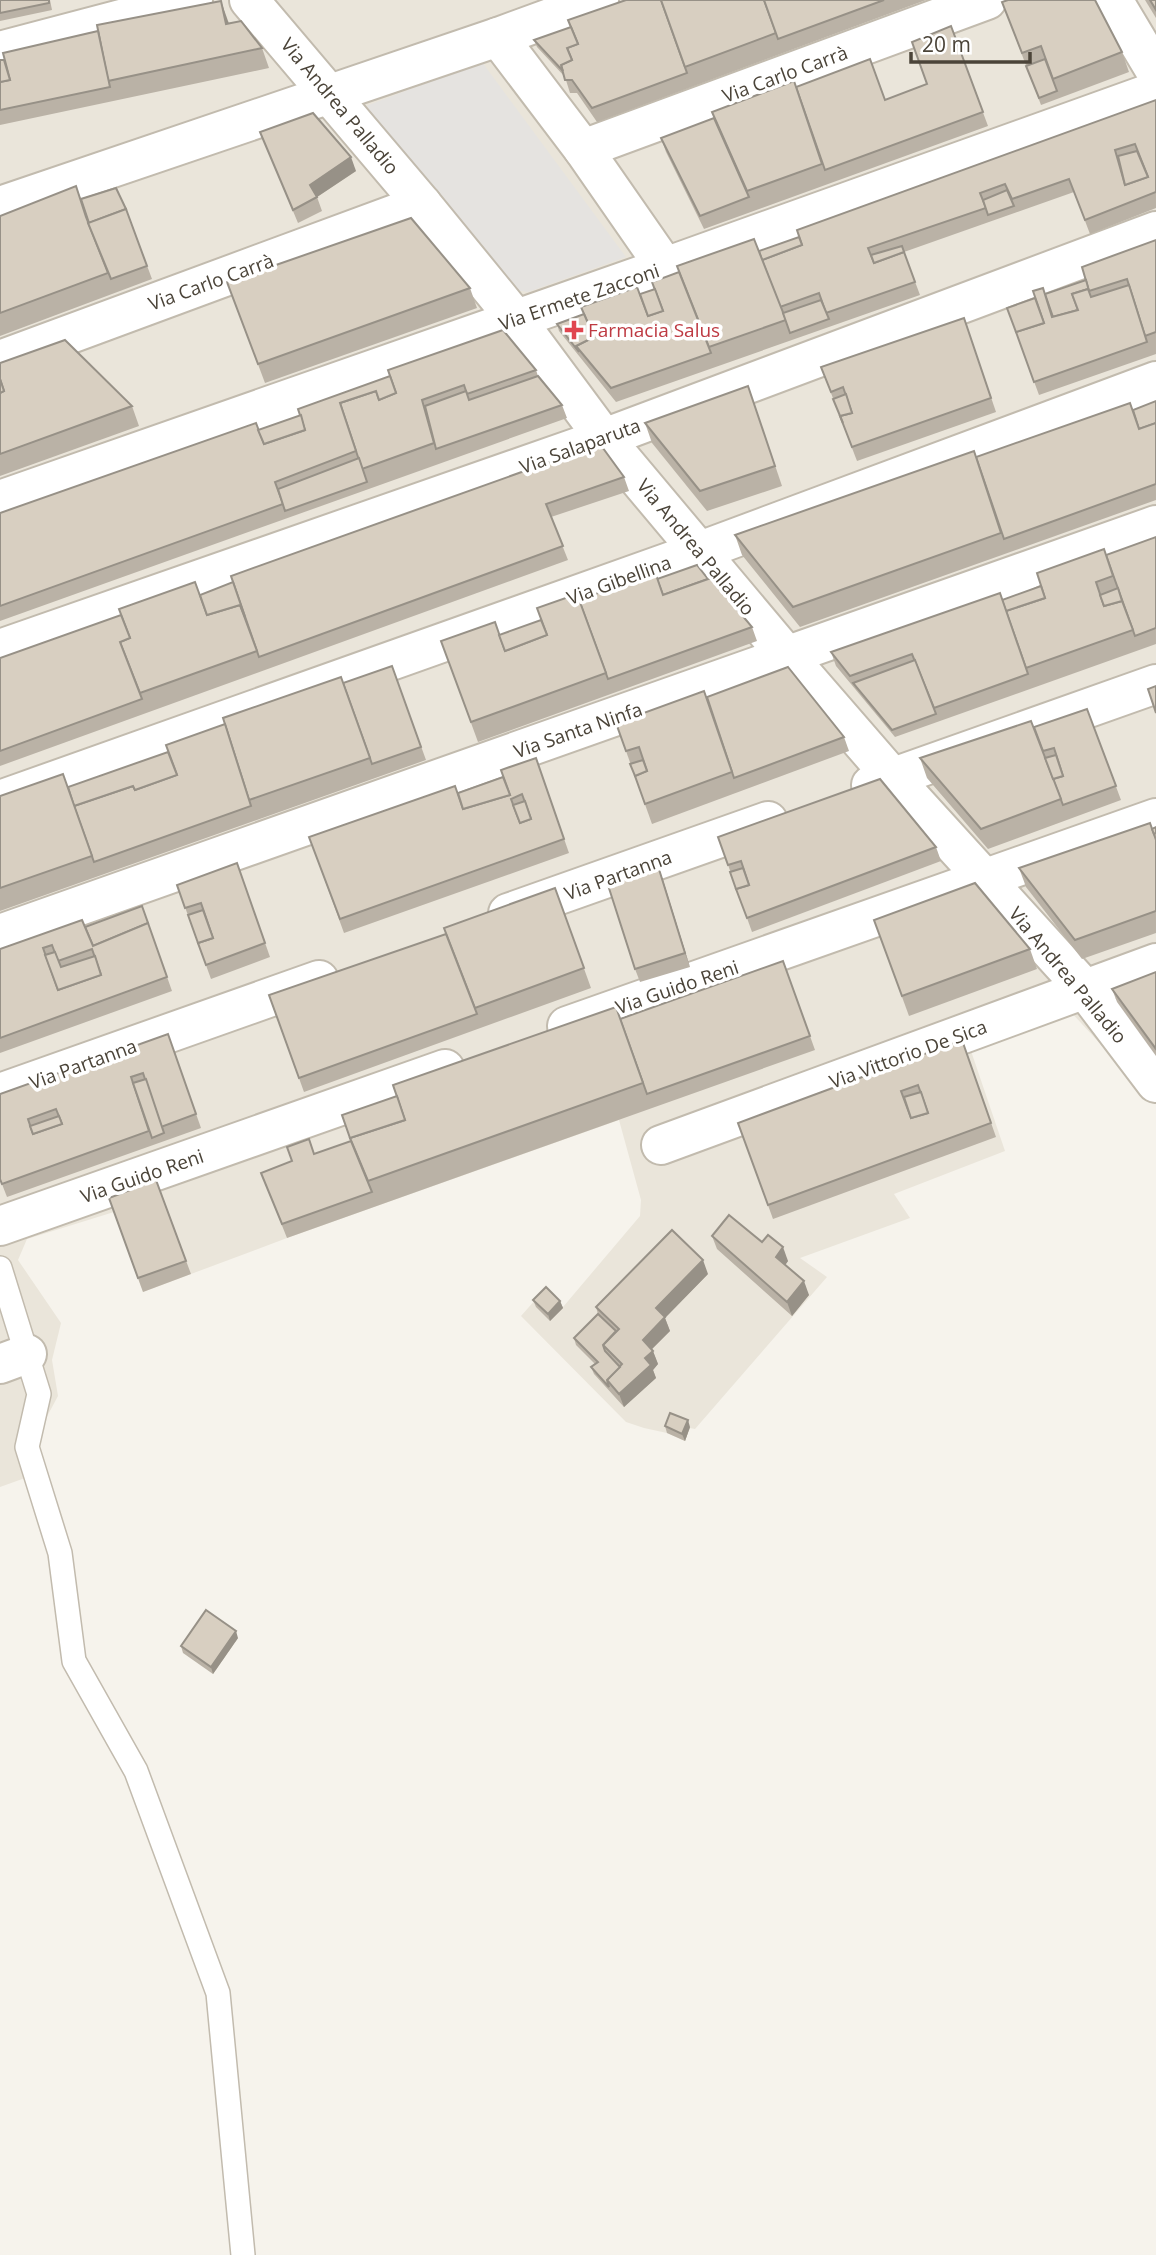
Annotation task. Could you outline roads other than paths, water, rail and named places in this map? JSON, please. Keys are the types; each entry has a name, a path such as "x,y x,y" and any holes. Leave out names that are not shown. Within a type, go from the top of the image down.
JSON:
{"street":[{"path":"0,51 194,0"},
{"name":"Via Andrea Palladio","path":"249,0 330,93 515,318 604,438 892,777 1084,988 1156,1083"},
{"path":"0,206 498,37 599,0"},
{"name":"Via Carlo Carrà","path":"583,149 987,0"},
{"path":"1113,0 1156,72"},
{"path":"498,37 583,149 665,267"},
{"name":"Via Ermete Zacconi","path":"0,500 665,267 1156,91"},
{"name":"Via Carlo Carrà","path":"0,360 422,204"},
{"name":"Via Salaparuta","path":"0,649 604,438 1156,231"},
{"name":"Via Gibellina","path":"0,800 700,551 1156,381"},
{"name":"Via Santa Ninfa","path":"0,934 1156,525"},
{"path":"840,796 1156,684"},
{"name":"Via Partanna","path":"472,926 800,810"},
{"name":"Via Guido Reni","path":"538,1036 1156,817"},
{"name":"Via Vittorio De Sica","path":"662,1146 1156,963"},
{"name":"Via Partanna","path":"0,1093 354,968"},
{"name":"Via Guido Reni","path":"0,1226 473,1059"}],"lane":[{"path":"0,1268 13,1359 39,1394 27,1447 60,1553 74,1661 136,1772 218,1993 243,2255"}],"place":[{"name":"Farmacia Salus","path":"574,330"}]}
